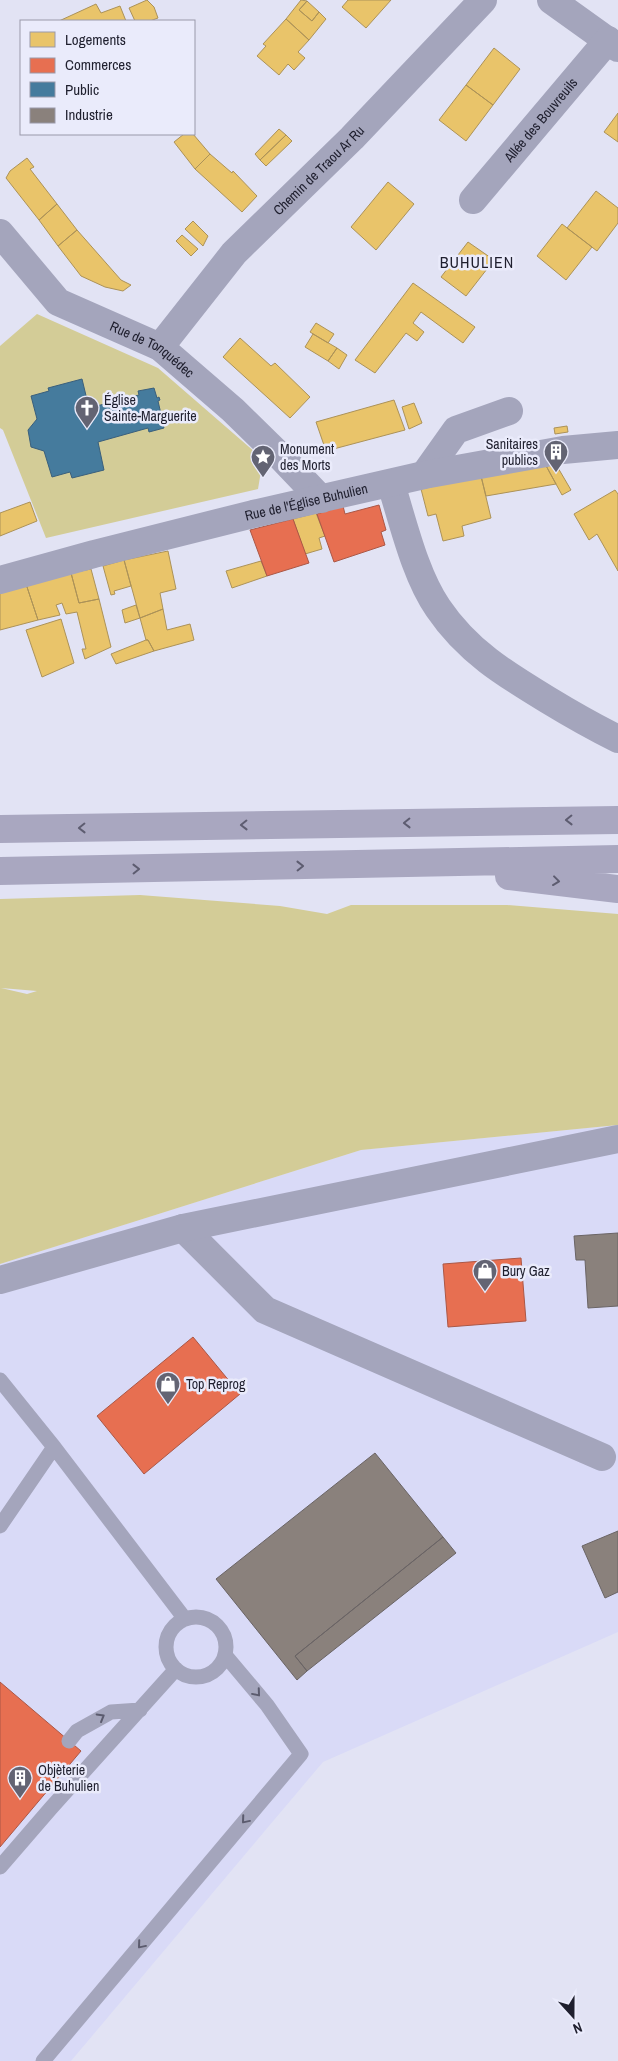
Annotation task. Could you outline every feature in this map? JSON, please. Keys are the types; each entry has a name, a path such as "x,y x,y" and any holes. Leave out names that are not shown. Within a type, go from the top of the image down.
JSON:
{"highway":[{"path":"0,829 618,820"},
{"path":"0,871 618,859"},
{"path":"403,864 618,889"}],"street":[{"name":"Chemin de Traou Ar Ru","path":"160,347 234,253 352,138 483,0"},
{"path":"551,0 613,44"},
{"name":"Allée des Bouvreuils","path":"473,200 613,44"},
{"name":"Rue de Tonquédec","path":"0,233 58,302 160,347 233,410 321,499"},
{"path":"424,475 456,430 509,411"},
{"name":"Rue de l'Église Buhulien","path":"0,580 103,552 424,475 563,450 618,445"},
{"path":"391,484 423,580 437,608 463,640 497,669 595,728 618,739"},
{"path":"0,1280 183,1228 618,1139"},
{"path":"183,1228 265,1310 602,1457"}],"lane":[{"path":"0,1380 54,1447 185,1619"},
{"path":"0,1526 54,1447"},
{"path":"194,1616 204,1618 220,1628 225,1636 225,1655 221,1664 204,1676 189,1675 176,1668 167,1654 168,1637 178,1623 185,1619 194,1616"},
{"path":"43,2061 301,1754 267,1705 225,1655"},
{"path":"0,1867 50,1808 176,1668"},
{"path":"69,1741 77,1731 110,1712 140,1710"}],"shaded area":[{"path":"37,314 158,368 263,459 258,489 46,538 3,430 0,428 0,346"},
{"path":"140,895 280,906 327,914 351,905 507,905 618,914 618,1125 361,1150 0,1264 0,899","holes":["1,988 37,991 27,994"]},
{"path":"618,1125 618,1632 323,1762 71,2061 0,2061 0,1264 361,1150"}],"building: Logements":[{"path":"147,0 154,7 158,18 153,20 135,20 129,8"},
{"path":"301,0 307,1 299,10 312,21 319,12 326,19 309,40 286,19"},
{"path":"348,0 391,0 366,28 342,7"},
{"path":"307,1 319,12 312,21 299,10"},
{"path":"96,4 101,13 120,6 126,20 61,20"},
{"path":"286,19 309,40 298,52 305,58 294,70 288,64 279,75 257,56 266,46 263,44"},
{"path":"494,48 520,69 493,105 466,85"},
{"path":"466,85 493,105 466,141 439,120"},
{"path":"618,113 618,142 604,132"},
{"path":"279,129 286,135 260,160 255,154"},
{"path":"183,135 194,135 210,154 195,169 174,142"},
{"path":"286,135 292,141 266,166 260,160"},
{"path":"210,154 232,173 233,171 257,196 242,212 195,169"},
{"path":"27,158 34,167 30,169 57,204 39,220 6,178 10,171"},
{"path":"388,182 414,204 376,250 351,227"},
{"path":"596,191 618,208 618,223 597,251 567,228"},
{"path":"57,204 77,230 58,246 39,220"},
{"path":"193,221 208,236 203,246 185,229"},
{"path":"562,224 592,247 566,280 537,256"},
{"path":"77,230 121,280 131,285 123,291 105,287 81,276 58,246"},
{"path":"182,235 198,249 191,256 176,241"},
{"path":"468,242 494,260 466,296 441,277"},
{"path":"413,283 475,327 463,343 421,312 413,323 424,332 417,341 406,333 375,373 355,360"},
{"path":"316,323 334,334 328,343 310,332"},
{"path":"313,334 337,348 328,361 305,347"},
{"path":"240,338 271,366 275,363 310,397 290,418 223,357"},
{"path":"337,348 347,355 339,369 328,361"},
{"path":"394,400 405,430 326,451 316,422"},
{"path":"414,403 422,423 409,429 402,407"},
{"path":"567,426 568,432 555,434 554,428"},
{"name":"Sanitaires publics","path":"554,461 571,490 562,495 544,462"},
{"path":"544,462 556,484 486,496 481,476"},
{"path":"481,476 491,518 462,526 464,536 443,541 436,514 428,516 421,489"},
{"path":"615,490 618,494 618,571 597,534 589,540 574,514"},
{"path":"30,502 37,521 0,536 0,513"},
{"path":"316,513 325,536 319,538 322,549 305,554 293,519"},
{"path":"168,551 176,589 160,593 163,609 140,618 124,560"},
{"path":"124,560 131,586 114,591 115,594 111,595 103,566"},
{"path":"261,561 267,576 232,588 226,571"},
{"path":"91,569 99,599 79,603 71,573"},
{"path":"71,573 79,603 99,599 111,647 85,659 82,649 86,649 77,612 66,614 62,603 56,605 60,615 38,620 26,584"},
{"path":"26,584 38,620 0,630 0,591"},
{"path":"136,605 140,618 125,623 122,610"},
{"path":"163,609 167,630 190,624 194,640 154,651 148,640 146,640 140,618"},
{"path":"61,619 74,663 42,677 26,630"},
{"path":"148,640 154,651 116,664 111,654"}],"building: Commerces":[{"path":"379,505 386,530 381,532 385,545 334,562 317,514 343,506 345,514"},
{"path":"293,519 309,563 267,576 250,530"},
{"name":"Bury Gaz","path":"521,1258 526,1321 448,1327 443,1264"},
{"name":"Top Reprog","path":"193,1337 240,1394 144,1474 97,1416"},
{"name":"Objèterie de Buhulien","path":"0,1682 81,1751 0,1847"}],"building: Public":[{"name":"Église Sainte-Marguerite","path":"82,379 89,408 139,395 138,391 154,388 157,398 159,397 160,400 158,401 161,414 164,413 164,416 161,417 164,428 149,432 148,428 98,442 104,470 72,478 70,472 52,477 44,451 31,447 28,430 37,419 31,396 49,391 48,388"}],"building: Industrie":[{"path":"618,1233 618,1306 588,1308 585,1260 576,1260 574,1236"},
{"path":"375,1453 443,1537 295,1656 307,1671 297,1680 216,1579"},
{"path":"618,1531 618,1592 605,1598 582,1546"},
{"path":"443,1537 456,1553 307,1671 295,1656"}],"place":[{"name":"Église Sainte-Marguerite","path":"87,429"},
{"name":"Sanitaires publics","path":"556,473"},
{"name":"Monument des Morts","path":"263,478"},
{"name":"Bury Gaz","path":"485,1292"},
{"name":"Top Reprog","path":"168,1405"},
{"name":"Objèterie de Buhulien","path":"20,1799"}],"district":[{"name":"BUHULIEN","path":"477,262"}]}
